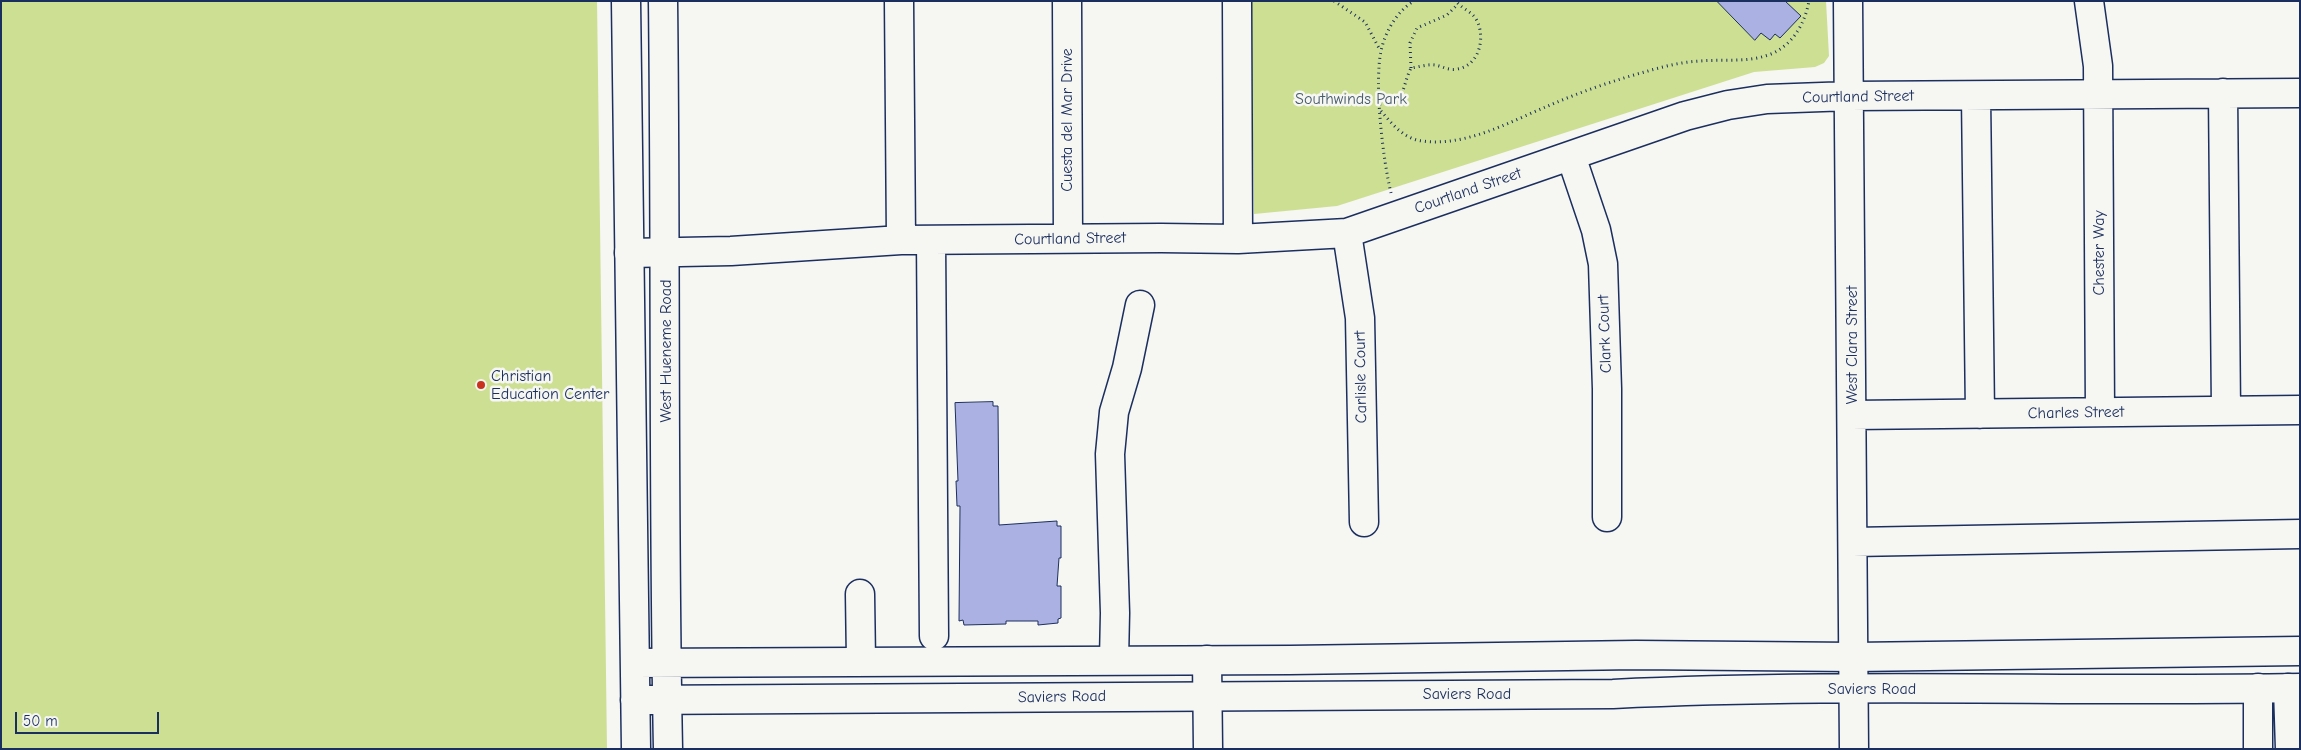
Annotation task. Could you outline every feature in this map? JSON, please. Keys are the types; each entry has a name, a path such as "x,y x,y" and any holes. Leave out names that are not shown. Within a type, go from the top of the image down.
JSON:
{"main road":[{"path":"626,1 636,749"},
{"name":"West Hueneme Road","path":"663,1 666,252 665,663 668,749"},
{"path":"899,1 901,240"},
{"name":"Cuesta del Mar Drive","path":"1067,1 1068,238"},
{"path":"1237,1 1238,239"},
{"name":"West Clara Street","path":"1848,1 1854,749"},
{"name":"Chester Way","path":"2090,1 2096,36 2099,94 2100,412"},
{"name":"Courtland Street","path":"629,253 731,251 901,240 1068,238 1238,239 1347,232 1685,116 1728,105 1767,99 1850,96 2300,93"},
{"path":"2223,94 2226,411"},
{"path":"1976,96 1980,414"},
{"name":"Clark Court","path":"1571,156 1596,230 1602,264 1607,388 1607,517"},
{"name":"Carlisle Court","path":"1347,232 1355,274 1360,318 1364,522"},
{"path":"932,240 934,636"},
{"path":"1114,660 1115,612 1110,454 1114,412 1127,368 1140,305"},
{"name":"Charles Street","path":"1852,415 2300,410"},
{"path":"1853,542 2300,534"},
{"path":"860,594 861,661"},
{"name":"Saviers Road","path":"635,663 1207,660 1636,655 1854,657 2300,651"},
{"path":"1207,660 1208,749"},
{"path":"2258,688 2258,749"},
{"path":"2290,749 2294,688"},
{"name":"Saviers Road","path":"635,700 1613,694 1854,689 2294,688"}],"path":[{"path":"1334,1 1365,22 1381,51"},
{"path":"1396,215 1387,178 1380,104 1381,51 1396,17 1414,1"},
{"path":"1381,110 1397,129 1409,137 1422,142 1463,138 1489,131 1550,105 1646,71 1676,64 1749,59 1772,54 1790,42 1806,19 1809,1"},
{"path":"1380,104 1395,103 1399,99 1411,68 1410,43 1417,28 1447,15 1457,2 1472,13 1481,31 1480,47 1472,61 1457,70 1435,65 1411,68"}],"green space":[{"path":"1,1 597,1 607,749 1,749"},
{"name":"Southwinds Park","path":"1251,1 1826,1 1829,56 1824,63 1815,67 1754,72 1337,206 1254,214"}],"building":[{"path":"1717,1 1785,1 1801,16 1780,38 1775,34 1770,40 1761,33 1755,40"},
{"path":"993,402 993,406 998,406 999,525 1057,521 1057,526 1061,526 1061,558 1059,558 1057,586 1061,586 1061,618 1058,619 1058,623 1038,625 1038,621 1006,621 1006,624 964,625 963,620 959,621 960,506 957,506 955,403"}],"place":[{"name":"Christian Education Center","path":"481,385"}]}
